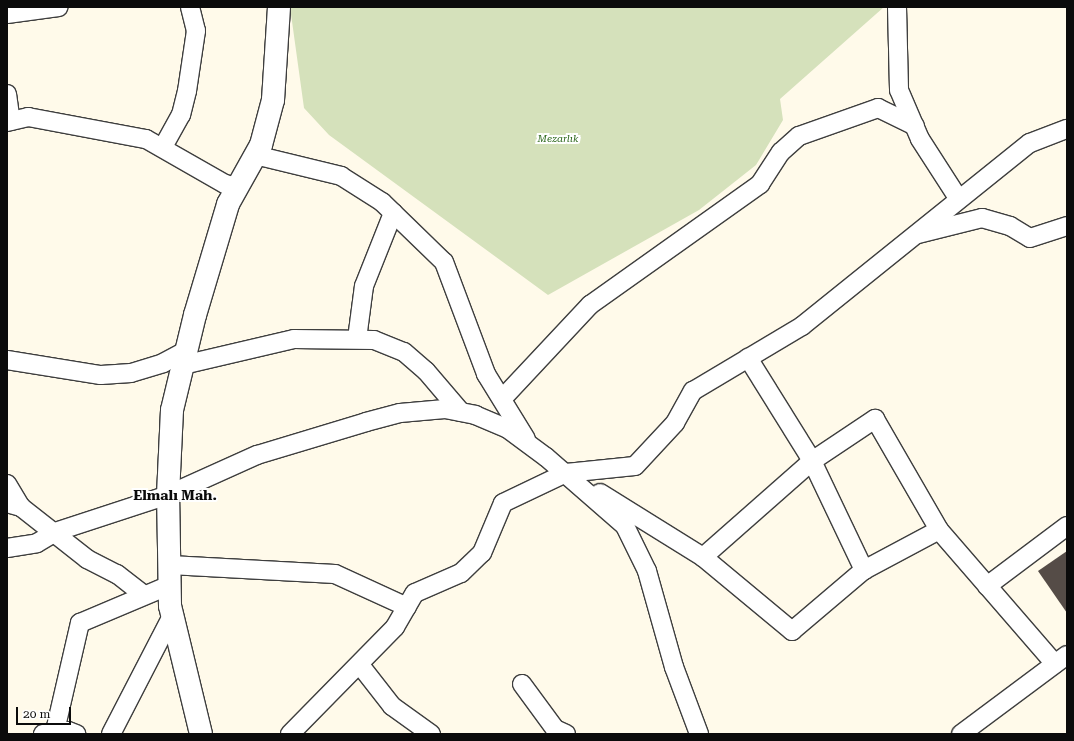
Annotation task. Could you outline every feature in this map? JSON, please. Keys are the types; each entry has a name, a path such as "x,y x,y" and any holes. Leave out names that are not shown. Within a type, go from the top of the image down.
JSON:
{"street":[{"path":"7,14 59,7"},
{"path":"162,147 181,115 187,91 196,31 190,7"},
{"path":"201,734 172,616 168,495 172,410 228,204 255,155 273,100 279,7"},
{"path":"897,7 899,90 915,126 958,198"},
{"path":"7,94 9,122 28,117 71,123 146,139 162,147 197,169 238,187"},
{"path":"502,399 590,305 760,184 781,152 799,136 878,108 915,126"},
{"path":"290,734 326,694 360,665 395,627 415,593 461,573 482,553 503,503 566,474 635,466 675,423 693,390 802,326 958,198 1030,143 1067,129"},
{"path":"255,155 341,176 393,212 444,262 486,374 529,444"},
{"path":"357,339 364,286 393,212"},
{"path":"912,236 982,218 1010,226 1030,238 1067,226"},
{"path":"7,360 101,375 131,373 185,358 294,339 374,340 404,352 426,371 461,412"},
{"path":"748,358 812,461 864,570"},
{"path":"7,548 37,543 55,532 168,495 257,456 366,422 407,413 445,409 461,412 508,429 566,474 625,526 647,571 674,668 699,734"},
{"path":"703,557 812,461 875,419 940,530 987,586 1061,659 961,734"},
{"path":"566,474 703,557 792,631 864,570 940,530"},
{"path":"7,484 14,505 55,532 88,559 117,574 144,596"},
{"path":"987,586 1067,526"},
{"path":"76,734 49,733 80,623 144,596 170,575 336,574 407,607"},
{"path":"111,734 172,616"},
{"path":"360,665 392,706 431,734"},
{"path":"522,684 558,732"}],"green space":[{"name":"Mezarlık","path":"290,7 884,7 780,99 783,120 756,165 699,210 548,295 329,135 304,108"}],"building":[{"path":"1067,551 1067,613 1038,571"}],"district":[{"name":"Elmalı Mah.","path":"175,495"}]}
